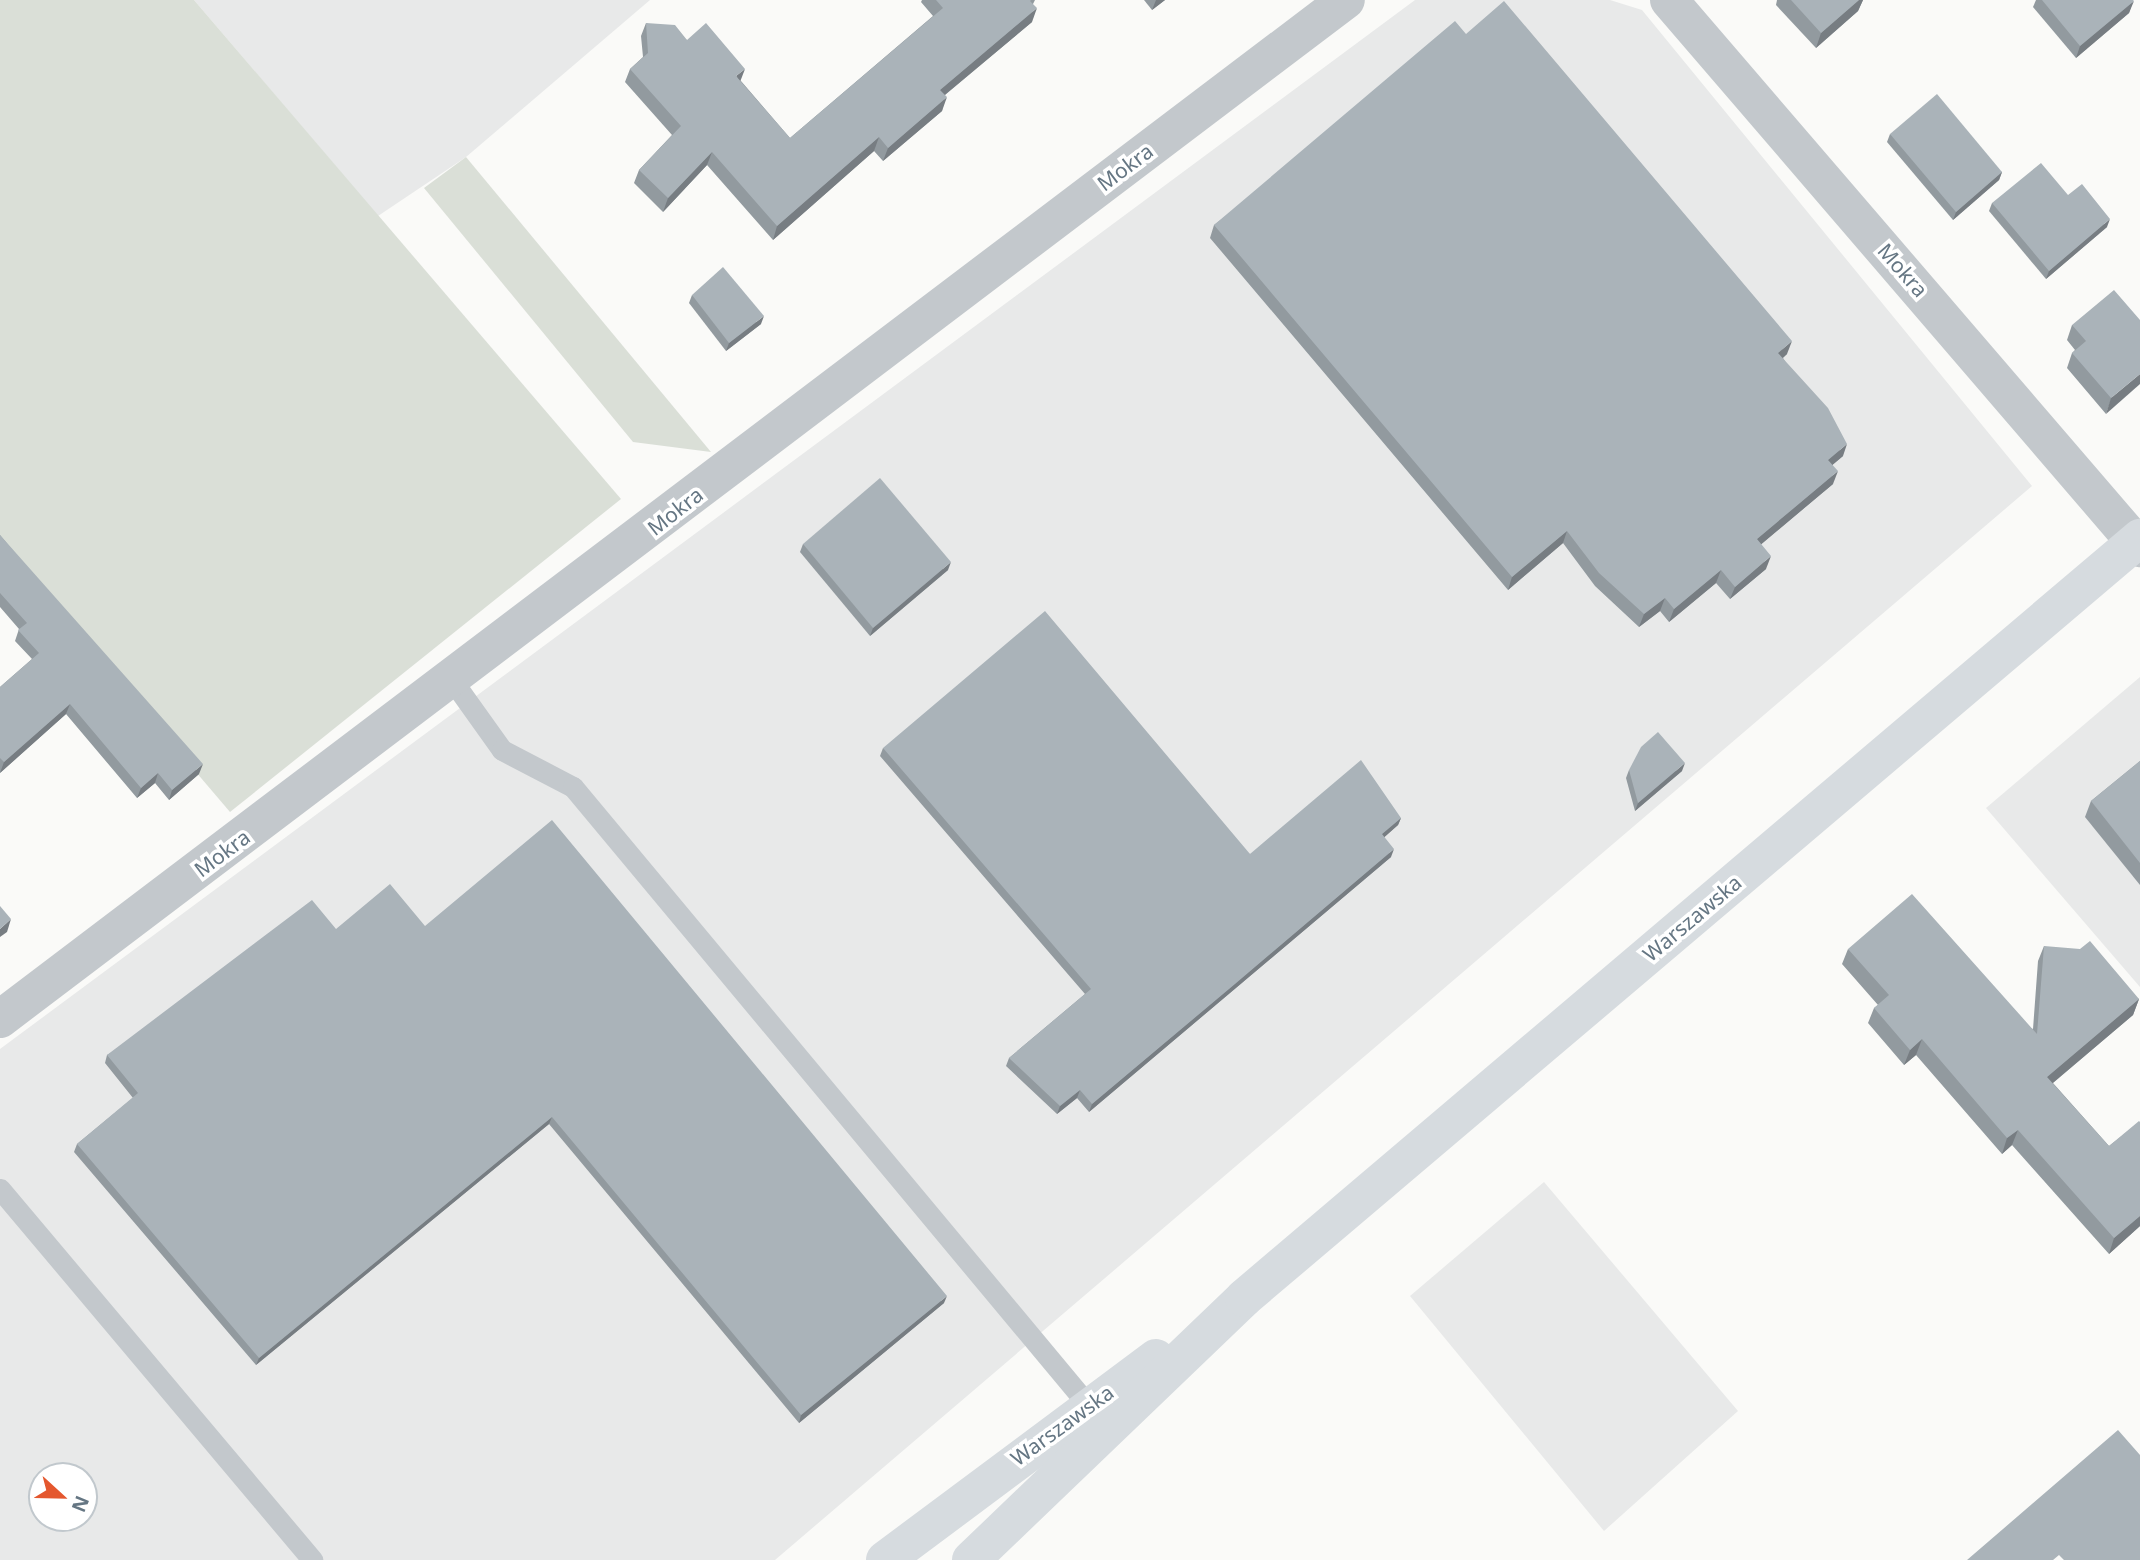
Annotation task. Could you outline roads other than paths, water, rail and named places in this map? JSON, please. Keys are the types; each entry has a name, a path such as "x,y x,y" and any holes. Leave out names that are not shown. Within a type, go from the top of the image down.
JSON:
{"street":[{"name":"Mokra","path":"0,1019 452,680 1346,0"},
{"name":"Mokra","path":"1669,0 2138,543"},
{"name":"Warszawska","path":"971,1560 1244,1298 2138,543"},
{"name":"Warszawska","path":"885,1560 1088,1405 1244,1298"},
{"path":"976,1489 1008,1525"}],"lane":[{"path":"452,680 502,751 573,787 1088,1405"},
{"path":"0,1189 312,1560"}]}
